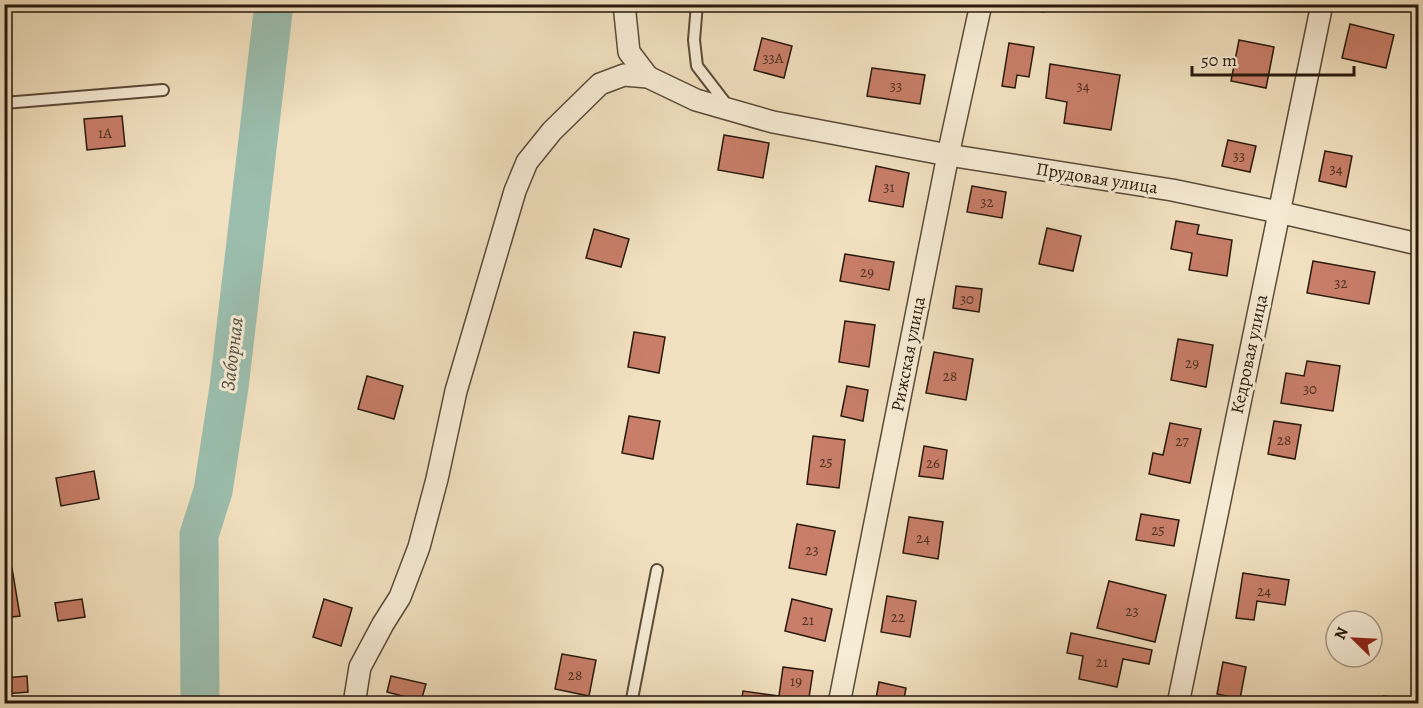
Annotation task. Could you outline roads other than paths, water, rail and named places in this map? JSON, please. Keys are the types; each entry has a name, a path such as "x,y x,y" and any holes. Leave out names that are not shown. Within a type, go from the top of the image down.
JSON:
{"street":[{"path":"624,4 629,52 648,77"},
{"name":"Рижская улица","path":"839,704 948,155 981,4"},
{"name":"Кедровая улица","path":"1178,704 1322,4"},
{"path":"354,704 360,667 382,624 400,597 418,547 437,479 456,391 515,191 527,162 552,131 600,84 624,75 648,77"},
{"name":"Прудовая улица","path":"648,77 696,100 773,122 948,155 1172,190 1419,244"}],"lane":[{"path":"697,4 693,40 697,66 732,110"},
{"path":"4,103 163,90"},
{"path":"631,704 657,570"}],"waterway":[{"name":"Заборная","path":"200,704 199,535 213,491 229,387 274,4"}]}
